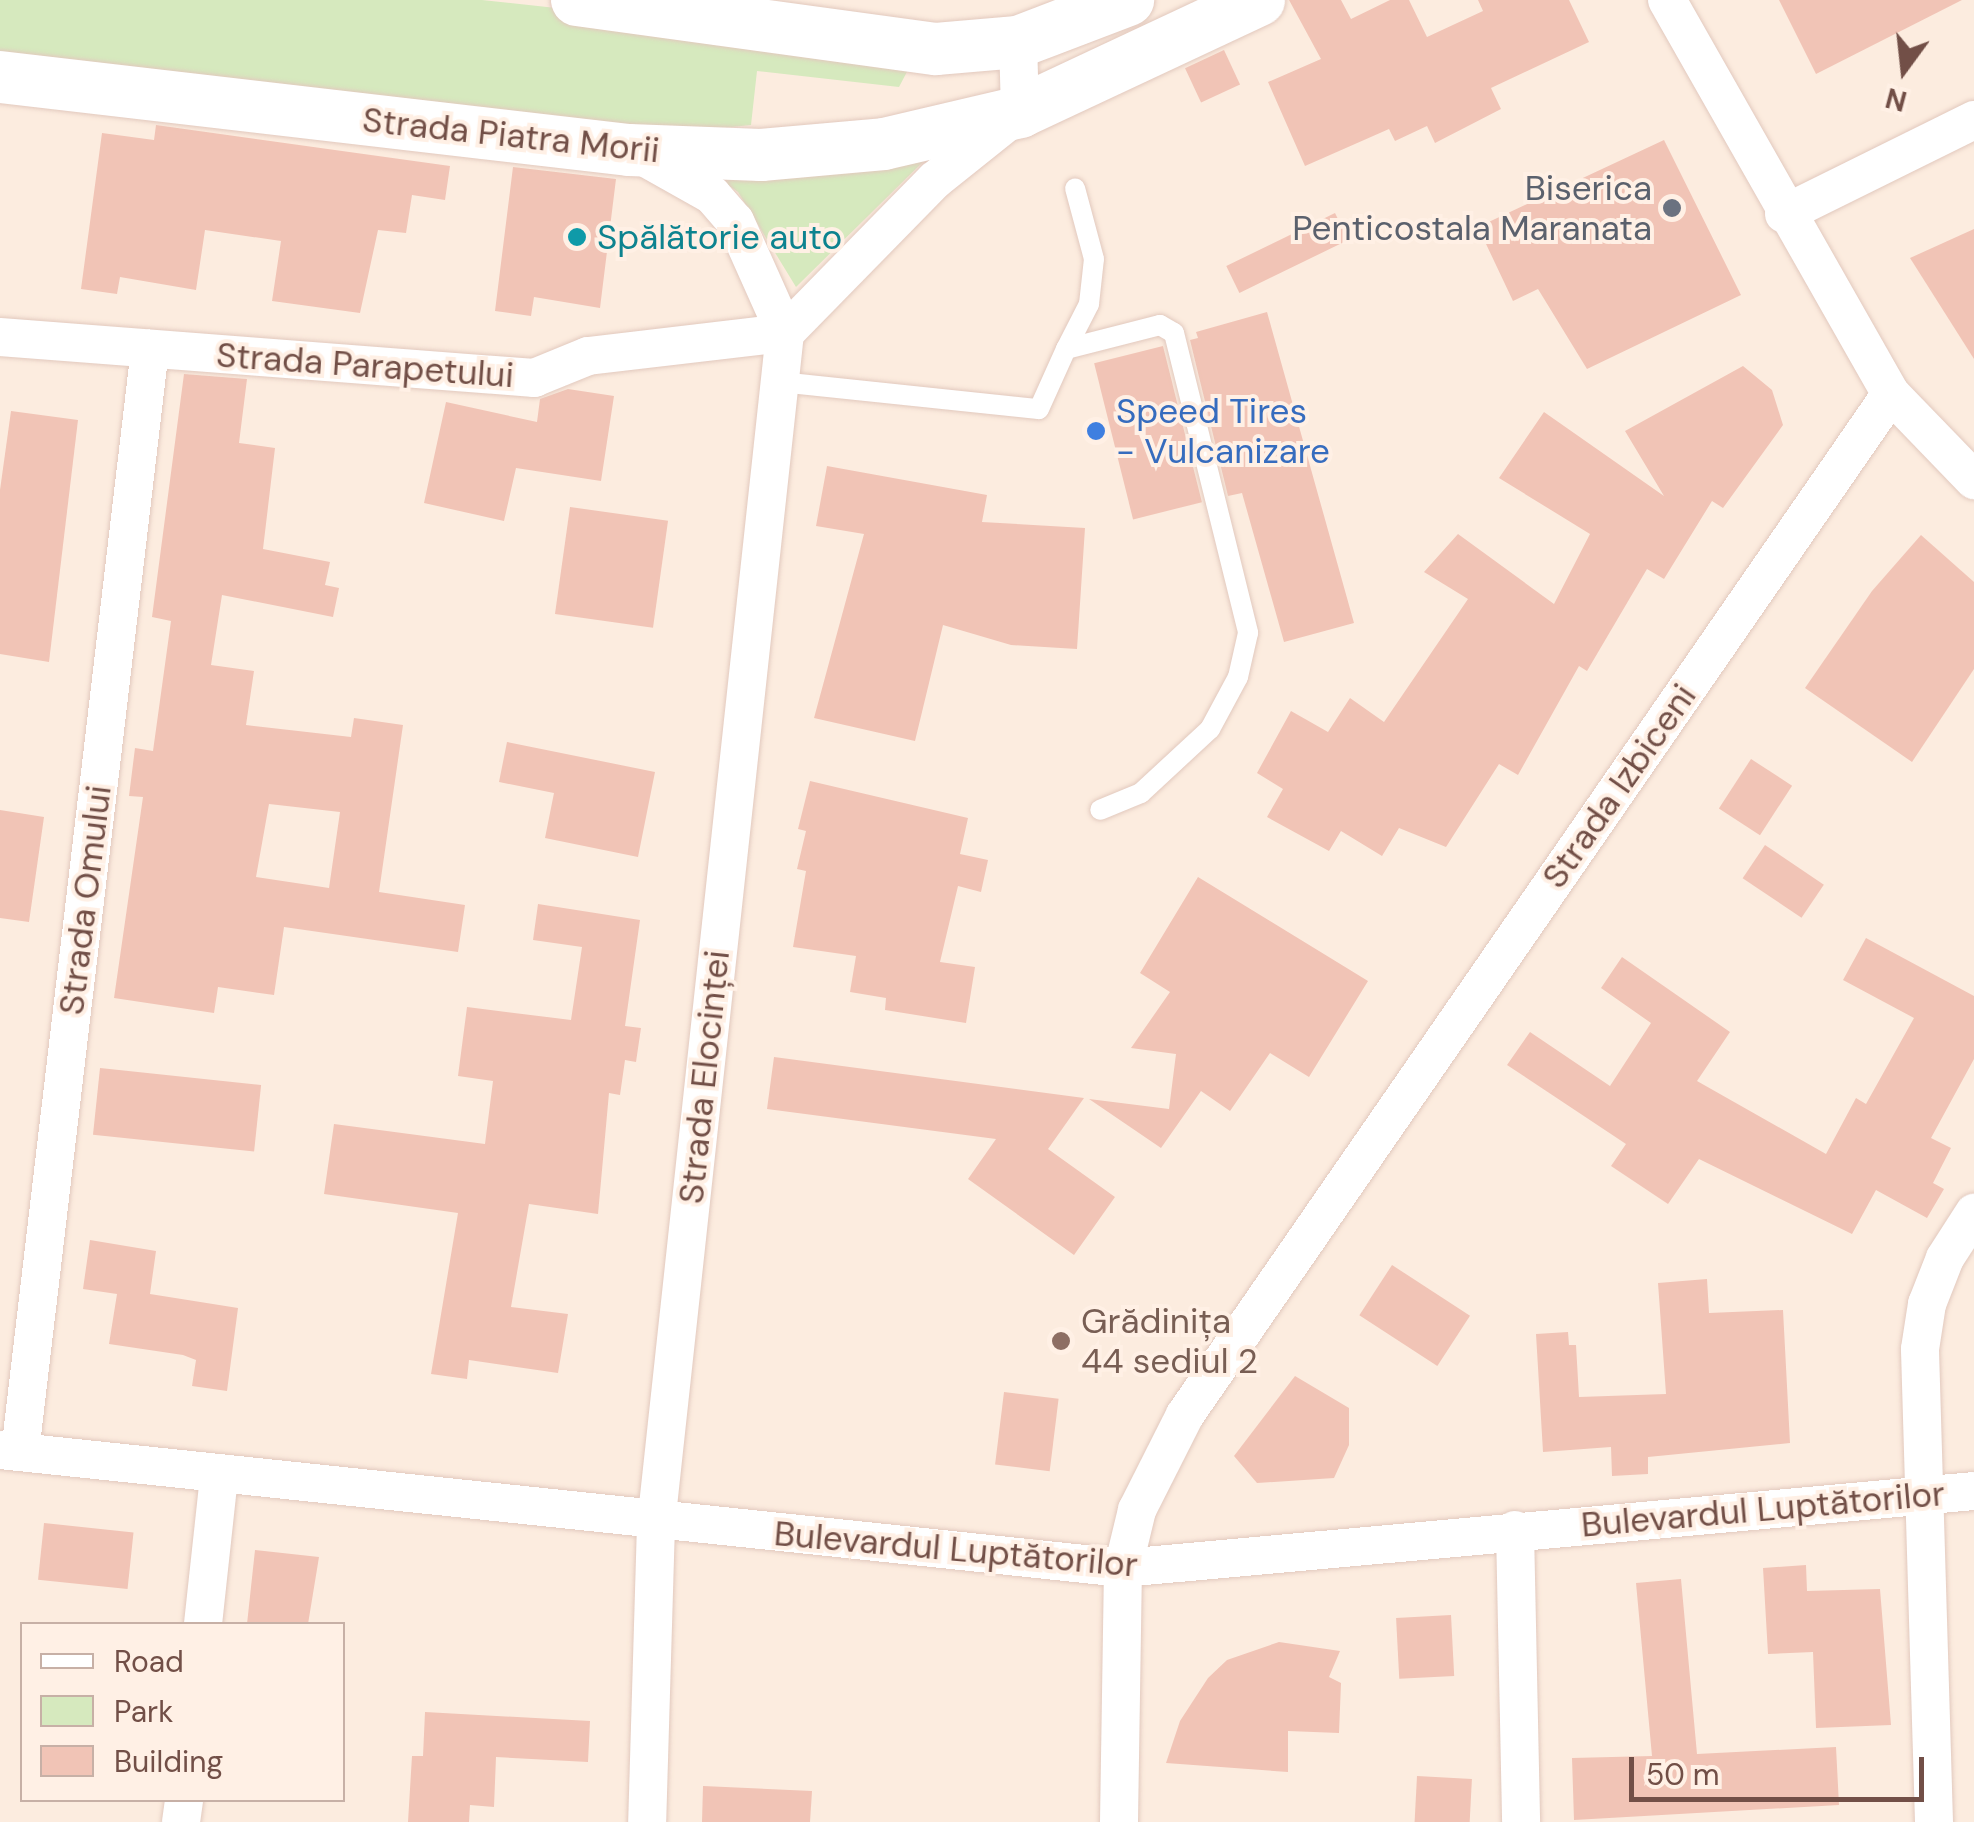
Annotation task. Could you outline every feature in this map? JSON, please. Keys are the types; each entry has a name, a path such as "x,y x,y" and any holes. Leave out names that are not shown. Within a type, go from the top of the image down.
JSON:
{"street":[{"path":"577,0 898,46 1018,42 1128,0"},
{"name":"Strada Piatra Morii","path":"0,77 628,150 833,151 1020,112 1259,0"},
{"path":"1667,0 1784,214 1891,394 1974,480"},
{"path":"628,150 677,171 735,221 785,333 935,180 1020,112 1018,42"},
{"path":"1784,214 1974,120"},
{"name":"Strada Parapetului","path":"0,337 534,378 588,356 785,333"},
{"name":"Strada Elocinței","path":"647,1822 656,1524 785,333"},
{"name":"Strada Omului","path":"10,1451 150,348"},
{"name":"Strada Izbiceni","path":"1119,1822 1123,1568 1137,1510 1204,1386 1891,394"},
{"path":"1934,1822 1919,1388 1927,1304 1974,1213"},
{"name":"Bulevardul Luptătorilor","path":"10,1451 656,1524 1123,1568 1974,1491"},
{"path":"203,1622 219,1476"},
{"path":"1516,1530 1522,1822"}],"lane":[{"path":"780,382 1039,409 1089,304 1094,259 1075,188"},
{"path":"1066,349 1160,325 1174,333 1248,633 1238,677 1210,729 1141,793 1100,810"}],"green space":[{"path":"0,0 482,0 758,30 909,68 899,87 757,71 751,125 673,133 0,56"},
{"path":"936,149 796,287 738,192 698,163"}],"building":[{"path":"1289,0 1341,0 1351,19 1390,0 1409,0 1427,37 1483,11 1478,0 1569,0 1589,42 1491,88 1501,109 1435,143 1427,126 1395,141 1389,129 1305,166 1268,82 1321,59"},
{"path":"1779,0 1962,0 1816,74"},
{"path":"1224,50 1240,84 1201,103 1185,68"},
{"path":"156,125 450,166 445,200 412,195 406,233 378,230 360,313 272,301 281,241 205,230 196,290 120,277 117,294 81,289 102,133 154,140"},
{"path":"1664,140 1741,295 1587,369 1538,289 1513,301 1478,227"},
{"path":"513,167 616,179 600,308 534,297 531,316 495,311"},
{"path":"1335,213 1348,240 1239,293 1226,266"},
{"path":"1974,229 1974,359 1910,258"},
{"path":"1267,312 1354,623 1284,642 1242,493 1228,496 1190,340 1198,338 1196,332"},
{"path":"1163,346 1202,502 1133,519 1094,363"},
{"path":"1743,366 1772,390 1783,425 1723,508 1712,501 1664,579 1647,569 1587,671 1579,666 1518,775 1499,764 1446,847 1399,828 1382,856 1341,831 1329,851 1267,817 1283,789 1257,773 1291,711 1328,732 1350,698 1384,722 1468,599 1424,572 1458,534 1554,604 1590,534 1499,478 1544,412 1664,496 1625,431"},
{"path":"184,374 247,379 239,443 275,448 263,549 330,562 325,585 339,588 333,617 222,595 211,665 254,671 246,725 351,737 354,718 403,725 379,892 465,905 458,952 284,927 274,995 218,987 214,1013 114,998 143,797 129,796 135,748 153,751 171,621 152,617","holes":["269,804 340,812 329,888 256,877"]},
{"path":"568,389 614,396 601,481 516,468 504,521 424,503 446,402 537,422 540,399"},
{"path":"11,411 78,420 49,662 0,654 0,490"},
{"path":"827,466 987,495 982,522 1085,528 1077,649 1011,645 943,625 915,741 814,718 864,534 816,526"},
{"path":"570,507 668,521 653,628 555,614"},
{"path":"1921,535 1974,582 1974,669 1912,762 1805,688 1872,591"},
{"path":"507,742 655,772 638,857 545,838 554,793 499,782"},
{"path":"1751,759 1792,786 1760,835 1719,808"},
{"path":"810,781 968,818 960,854 988,860 981,892 958,886 940,962 975,967 966,1023 885,1010 886,998 850,992 856,956 793,947 806,871 797,869 806,831 798,829"},
{"path":"0,810 44,817 29,922 0,918"},
{"path":"1765,845 1824,885 1801,918 1743,878"},
{"path":"1198,877 1368,981 1309,1077 1270,1053 1230,1111 1201,1091 1161,1148 1089,1099 1169,1109 1176,1054 1131,1048 1170,992 1140,973"},
{"path":"538,904 640,920 625,1026 641,1028 636,1062 625,1060 620,1095 609,1093 598,1214 529,1204 511,1307 568,1314 558,1373 469,1360 467,1379 431,1374 458,1213 324,1194 334,1124 485,1144 493,1081 458,1076 467,1007 571,1020 582,947 533,940"},
{"path":"1866,938 1974,996 1974,1059 1931,1138 1951,1148 1933,1183 1944,1189 1927,1218 1876,1190 1852,1234 1699,1159 1668,1204 1611,1166 1626,1144 1507,1065 1530,1032 1610,1086 1651,1023 1601,988 1622,957 1730,1032 1697,1081 1826,1154 1856,1098 1866,1104 1914,1018 1843,980"},
{"path":"774,1057 1084,1098 1048,1149 1115,1197 1074,1255 968,1179 996,1139 767,1109"},
{"path":"100,1068 261,1085 254,1152 93,1135"},
{"path":"90,1240 156,1251 150,1294 238,1308 227,1391 192,1386 196,1360 109,1344 117,1294 83,1289"},
{"path":"1392,1265 1470,1316 1437,1366 1359,1315"},
{"path":"1707,1279 1709,1313 1783,1310 1790,1443 1648,1457 1648,1474 1612,1476 1611,1447 1543,1452 1536,1334 1568,1332 1569,1345 1576,1345 1579,1397 1666,1394 1658,1283"},
{"path":"1295,1376 1349,1408 1349,1445 1334,1478 1257,1483 1234,1456"},
{"path":"1004,1392 1059,1399 1050,1471 995,1464"},
{"path":"44,1523 134,1532 128,1589 38,1580"},
{"path":"255,1550 319,1557 308,1622 247,1622"},
{"path":"1806,1565 1807,1591 1880,1589 1891,1725 1816,1728 1813,1652 1768,1654 1763,1568"},
{"path":"1681,1579 1697,1754 1836,1747 1839,1805 1574,1820 1572,1758 1652,1756 1636,1583"},
{"path":"1451,1615 1454,1676 1399,1679 1396,1618"},
{"path":"1279,1642 1340,1651 1329,1677 1341,1683 1339,1733 1288,1731 1288,1772 1166,1763 1180,1721 1208,1678 1227,1660"},
{"path":"425,1712 590,1721 588,1762 496,1757 494,1807 470,1805 469,1822 408,1822 412,1756 423,1756"},
{"path":"1417,1776 1472,1779 1470,1822 1415,1822"},
{"path":"703,1786 812,1791 810,1822 702,1822"}],"place":[{"name":"Biserica Penticostala Maranata","path":"1672,208"},
{"name":"Spălătorie auto","path":"577,237"},
{"name":"Speed Tires - Vulcanizare","path":"1096,431"},
{"name":"Grădinița 44 sediul 2","path":"1061,1341"}]}
